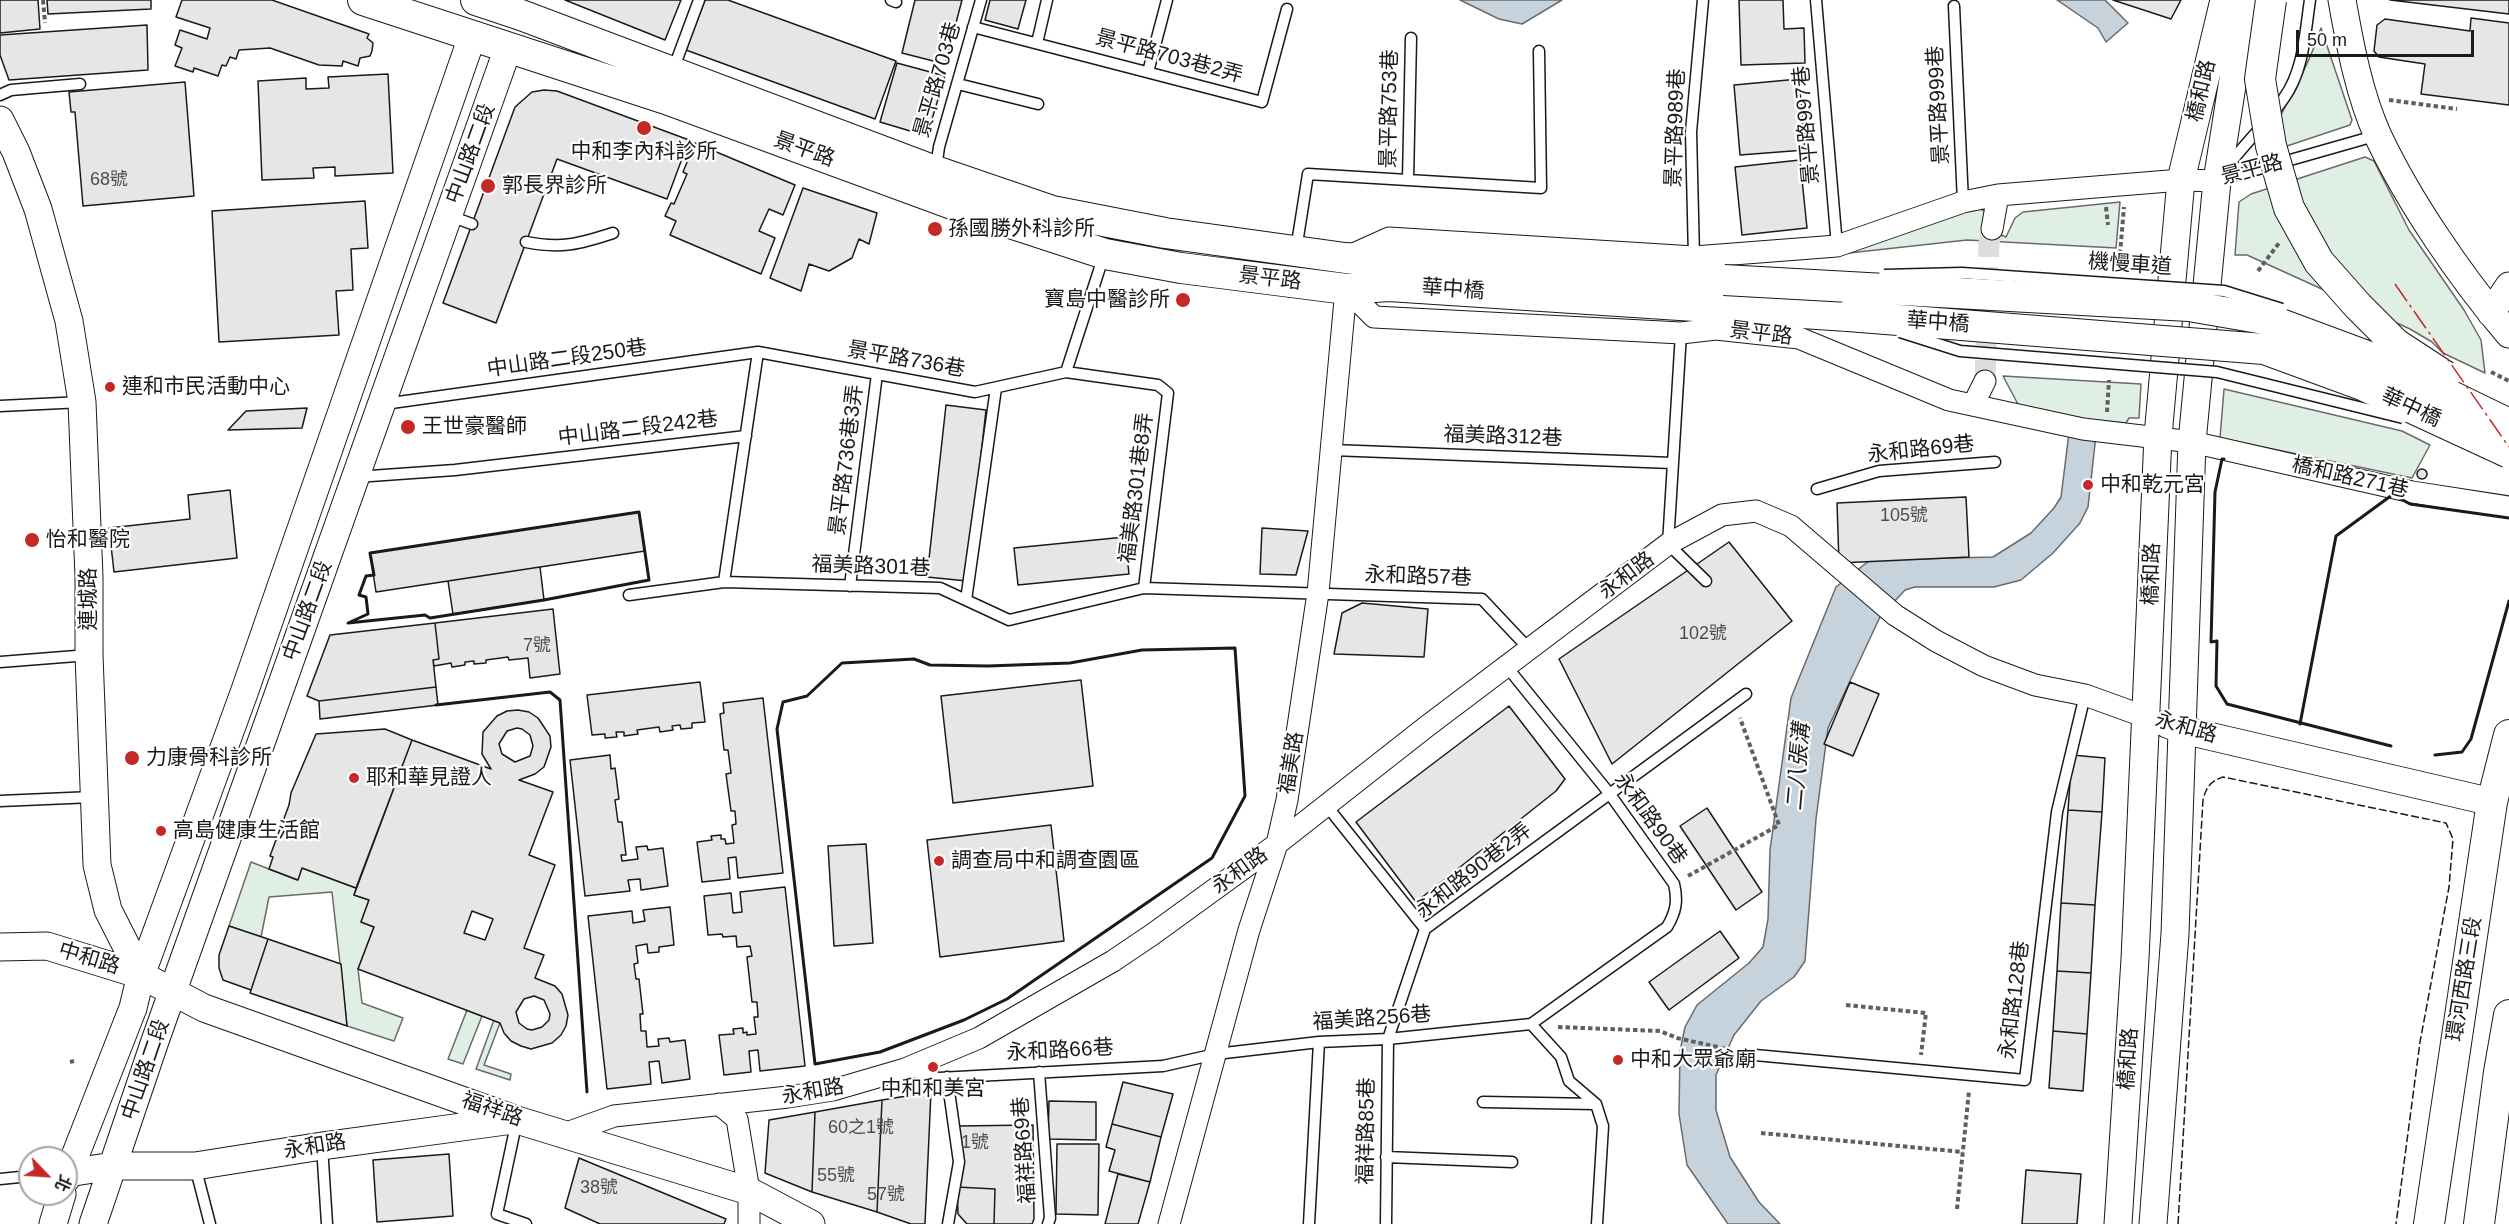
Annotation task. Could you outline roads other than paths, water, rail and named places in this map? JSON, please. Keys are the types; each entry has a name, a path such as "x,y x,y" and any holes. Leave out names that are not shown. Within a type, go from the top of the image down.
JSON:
{"main road":[{"name":"景平路","path":"363,0 666,99 951,204 1104,254 1181,268 1346,289"},
{"path":"2271,0 2260,79 2271,146 2289,208 2319,262 2396,344 2503,414"},
{"name":"景平路","path":"482,1 524,7 672,72 935,171 1052,211 1165,233 1345,258 1389,274"},
{"name":"中山路二段","path":"472,37 482,1"},
{"name":"中山路二段","path":"508,48 524,7"},
{"name":"華中橋","path":"1346,289 1389,274 1724,280 2189,306 2270,320 2375,360 2503,414"},
{"name":"華中橋","path":"1389,274 1848,316 2264,349 2362,385 2509,453"},
{"name":"環河西路三段","path":"2429,1224 2492,802 2509,735"},
{"path":"2480,1224 2499,1072 2509,1015"}],"street":[{"name":"橋和路","path":"2118,1224 2135,959 2158,436 2181,180 2223,0"},
{"name":"橋和路","path":"2153,1224 2175,934 2192,442 2217,181 2237,54 2249,0"},
{"path":"2342,0 2350,48 2378,135 2425,219 2491,313 2509,334"},
{"name":"中山路二段","path":"78,1147 133,1008 141,975 244,693 472,37"},
{"name":"中山路二段","path":"93,1224 381,405 460,219 508,48"},
{"name":"連城路","path":"0,120 8,152 38,209 69,321 82,402 96,865 108,910 141,975"},
{"name":"景平路","path":"1345,258 1389,238 1694,257 1837,246 1963,202 1998,195 2181,180 2217,181"},
{"path":"1992,229 1998,195"},
{"path":"2491,313 2509,286"},
{"name":"景平路","path":"1346,289 1374,317 1681,333 1716,329 1799,338 1949,400 2084,429 2158,436 2192,442"},
{"name":"福美路","path":"1169,1224 1249,930 1277,844 1287,800 1318,593 1346,289"},
{"path":"1973,405 1985,381"},
{"name":"橋和路271巷","path":"2192,442 2412,492 2509,507"},
{"name":"永和路","path":"564,1134 614,1116 833,1090 905,1069 979,1038 1113,961 1277,844 1668,544 1722,514 1756,511 1791,526 1895,615 1936,641 1984,666 2035,686 2085,695 2183,730 2492,802"},
{"name":"中和路","path":"0,947 47,946 141,975 173,992"},
{"name":"福祥路","path":"173,992 204,1008 517,1120 749,1191 811,1224"},
{"path":"719,1104 736,1119 749,1191 749,1224"},
{"name":"永和路","path":"78,1176 113,1166 195,1166 322,1146 517,1120"},
{"path":"2122,1153 2158,1155"},
{"name":"中山路二段","path":"53,1224 58,1206"}],"lane":[{"path":"672,72 699,0"},
{"name":"景平路703巷","path":"935,171 939,147 981,0"},
{"path":"1037,43 1047,0"},
{"path":"1148,72 1167,0"},
{"name":"景平路989巷","path":"1694,257 1691,132 1703,0"},
{"name":"景平路997巷","path":"1815,0 1837,246"},
{"path":"2217,181 2243,145 2284,99 2292,84 2300,63 2310,0"},
{"name":"景平路999巷","path":"1954,6 1963,202"},
{"name":"景平路703巷2弄","path":"973,27 1262,102 1287,9"},
{"name":"景平路753巷","path":"1408,180 1411,38"},
{"name":"景平路753巷","path":"1296,250 1308,174 1541,188 1539,51"},
{"path":"0,95 11,90 80,84"},
{"path":"958,84 1038,104"},
{"name":"景平路","path":"2217,181 2378,135"},
{"path":"526,242 555,247 588,241 613,233"},
{"path":"1066,372 1104,254"},
{"name":"機慢車道","path":"1867,276 1962,273 2224,291 2289,312"},
{"path":"1724,280 1855,276"},
{"path":"1848,316 1960,351 2217,372 2407,419 2509,463"},
{"path":"1681,333 1668,544 1706,581"},
{"path":"724,582 758,352"},
{"name":"中山路二段250巷","path":"381,405 758,352"},
{"name":"景平路736巷","path":"758,352 975,392 1066,372"},
{"path":"2389,352 2465,389"},
{"name":"福美路301巷8弄","path":"1066,372 1158,386 1168,393 1144,588"},
{"name":"景平路736巷3弄","path":"850,586 877,374"},
{"path":"966,600 996,387"},
{"path":"0,406 82,402"},
{"name":"中山路二段242巷","path":"356,477 455,470 746,436"},
{"name":"福美路312巷","path":"1332,450 1672,463"},
{"name":"永和路69巷","path":"1817,486 1879,471 1995,462"},
{"name":"福美路301巷","path":"629,595 724,582 940,588 1009,620 1144,588 1318,593"},
{"name":"永和路57巷","path":"1318,593 1482,599 1530,650"},
{"path":"0,662 89,655"},
{"name":"永和路90巷","path":"1507,667 1608,793 1674,884 1677,896 1675,912 1667,927 1531,1024"},
{"name":"永和路90巷2弄","path":"1388,1039 1425,929 1746,694"},
{"name":"永和路128巷","path":"1755,1055 2025,1080 2057,812 2085,695"},
{"path":"0,801 95,797"},
{"path":"1326,805 1425,929"},
{"path":"1531,1024 1561,1057 1569,1081 1596,1104 1603,1126 1597,1224"},
{"name":"福美路256巷","path":"1216,1054 1319,1042 1388,1039 1531,1024"},
{"name":"福祥路85巷","path":"1386,1224 1388,1039"},
{"path":"1309,1224 1319,1042"},
{"name":"永和路66巷","path":"905,1069 939,1078 1163,1066 1216,1054"},
{"name":"福祥路69巷","path":"1039,1072 1050,1218 1048,1224"},
{"path":"947,1077 959,1162 948,1224"},
{"path":"1483,1102 1596,1104"},
{"path":"517,1120 497,1214 526,1224"},
{"path":"322,1146 327,1224"},
{"path":"1386,1158 1512,1162"},
{"path":"195,1166 210,1224"},
{"path":"0,1179 18,1177"}],"water":[{"path":"1460,0 1562,0 1522,24 1499,19"},
{"path":"2057,0 2105,0 2128,23 2106,42 2098,28"},
{"name":"二八張溝","path":"2069,433 2096,435 2088,507 2080,523 2053,553 2021,580 1994,587 1915,587 1905,590 1880,617 1828,728 1816,819 1805,961 1794,977 1761,1001 1734,1035 1716,1075 1716,1110 1730,1157 1759,1202 1780,1224 1728,1224 1687,1165 1679,1114 1680,1051 1685,1027 1697,1005 1749,963 1763,947 1768,919 1770,850 1791,698 1836,587 1870,560 1993,557 2031,533 2061,497"}],"tunnel":[{"path":"1985,381 1989,243 1992,229"}],"place":[{"name":"中和李內科診所","path":"644,128"},
{"name":"郭長界診所","path":"488,186"},
{"name":"孫國勝外科診所","path":"935,229"},
{"name":"寶島中醫診所","path":"1183,300"},
{"name":"連和市民活動中心","path":"110,387"},
{"name":"王世豪醫師","path":"408,427"},
{"name":"中和乾元宮","path":"2088,485"},
{"name":"怡和醫院","path":"32,540"},
{"name":"力康骨科診所","path":"132,758"},
{"name":"耶和華見證人","path":"354,778"},
{"name":"高島健康生活館","path":"161,831"},
{"name":"調查局中和調查園區","path":"939,861"},
{"name":"中和大眾爺廟","path":"1618,1060"},
{"name":"中和和美宮","path":"933,1067"}]}
